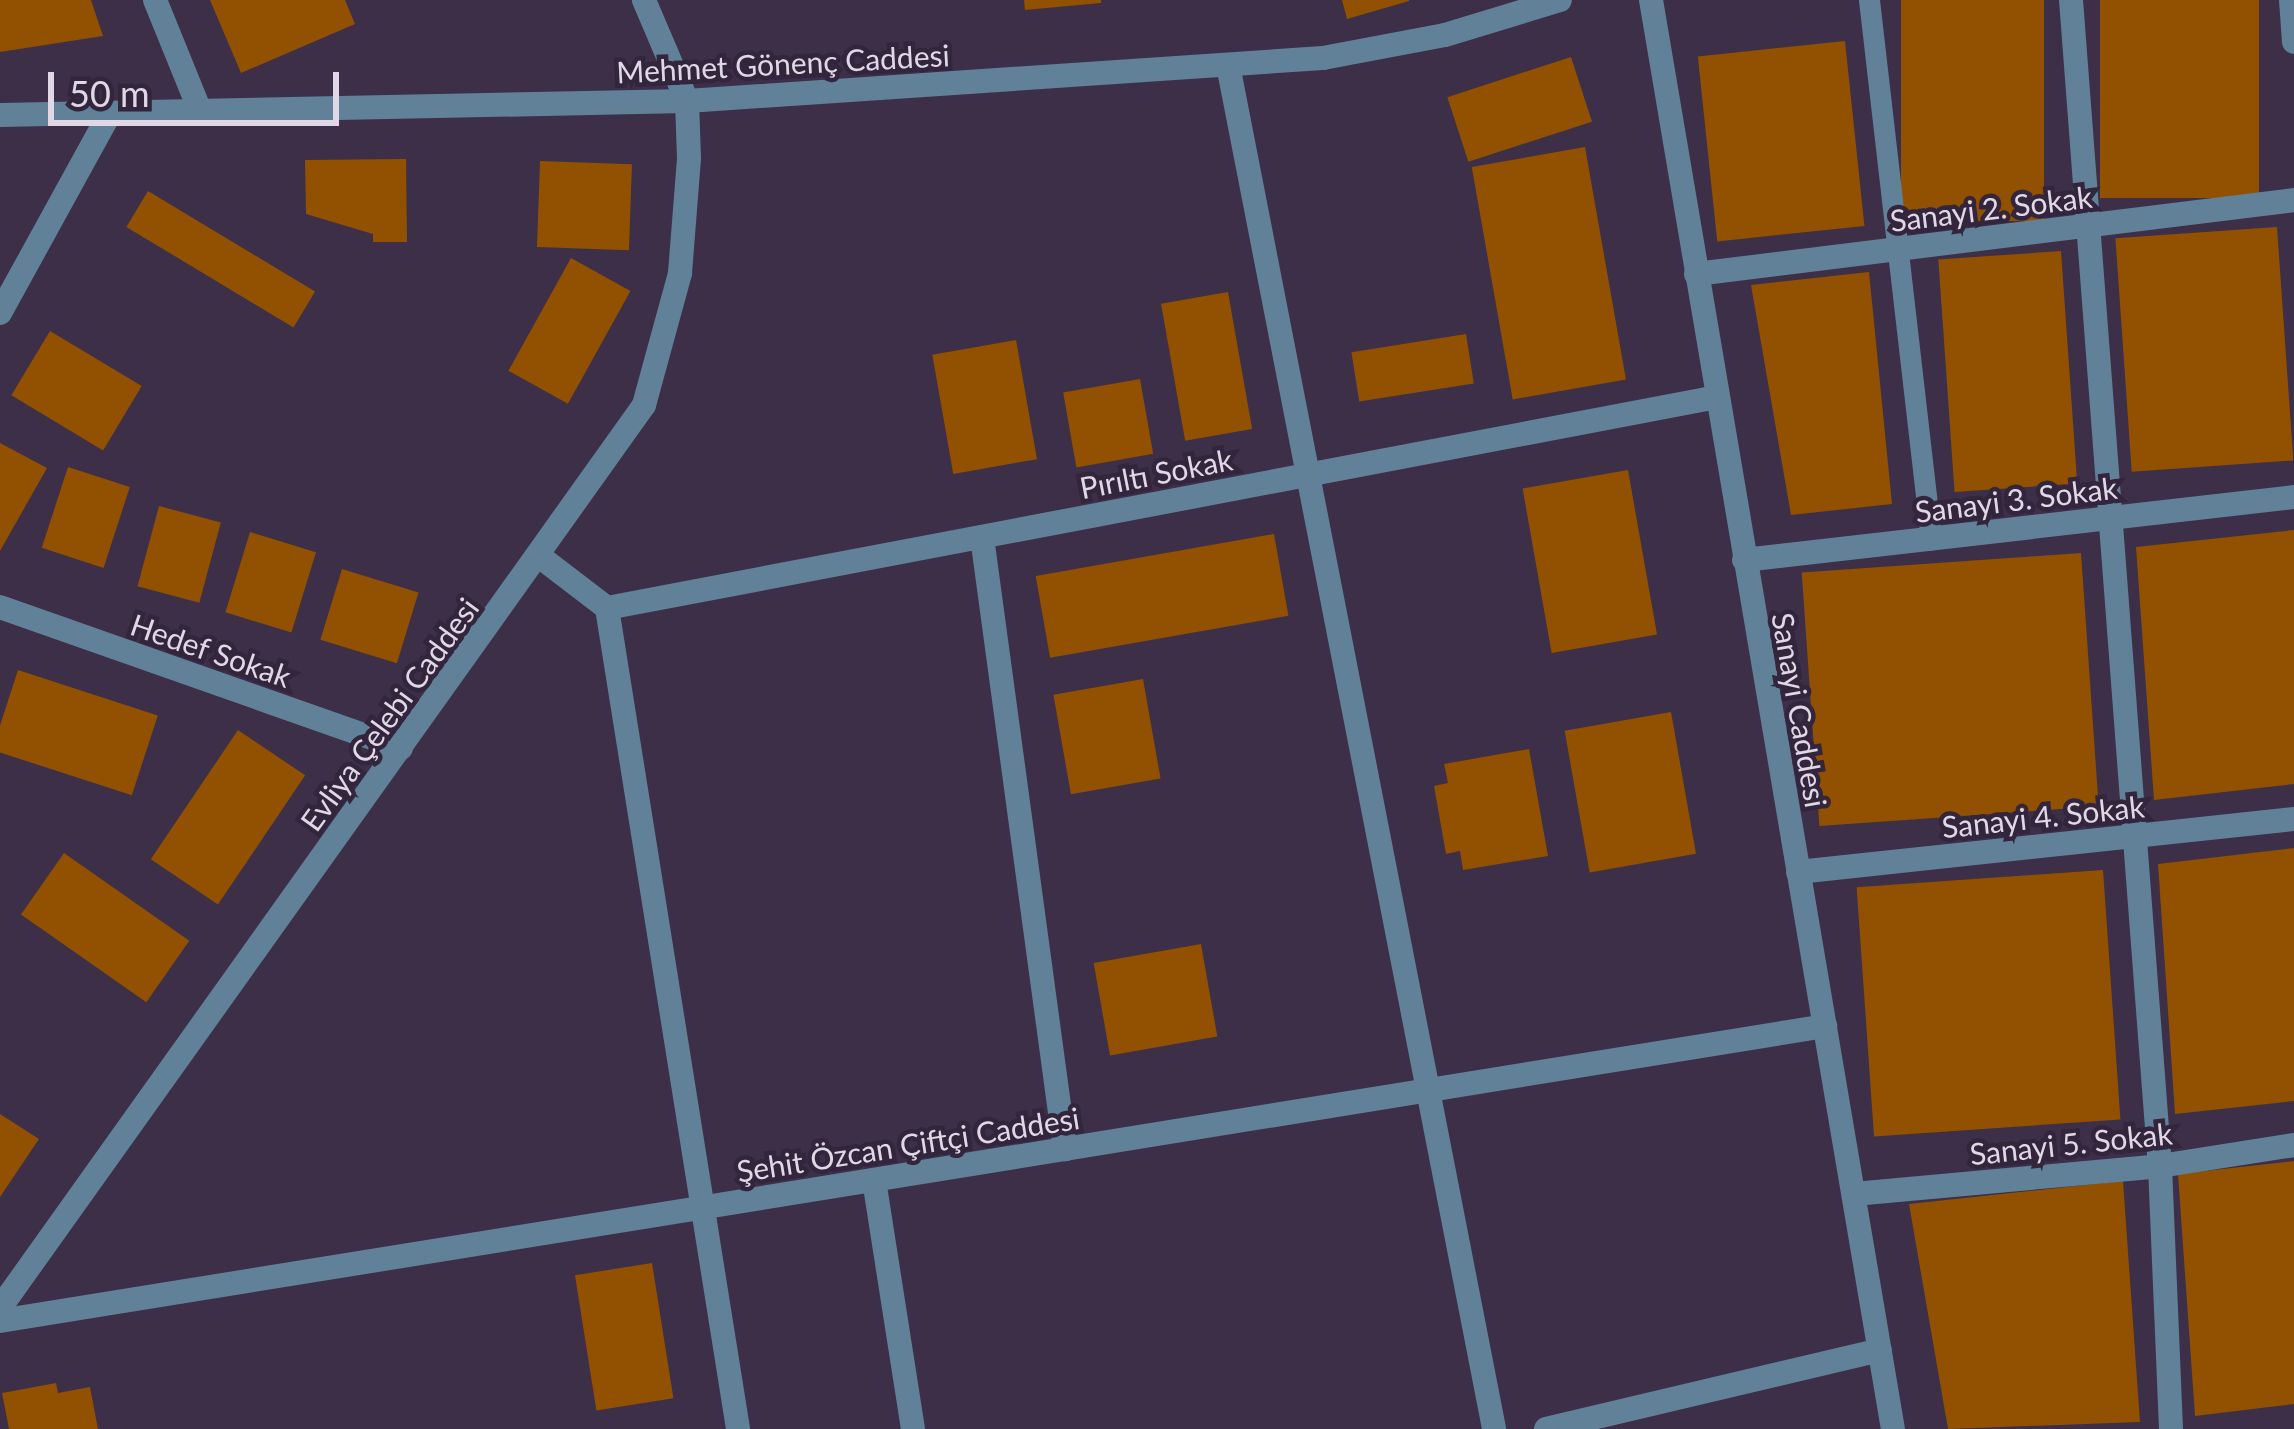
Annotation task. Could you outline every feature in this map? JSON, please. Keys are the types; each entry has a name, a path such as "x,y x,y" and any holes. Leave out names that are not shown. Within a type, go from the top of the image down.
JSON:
{"street":[{"path":"155,0 200,111"},
{"path":"644,0 687,101"},
{"name":"Mehmet Gönenç Caddesi","path":"0,115 687,101 1228,65 1384,49 1560,0"},
{"name":"Sanayi Caddesi","path":"1651,0 1893,1429"},
{"path":"2071,0 2160,1166 2171,1429"},
{"path":"2291,0 2294,42"},
{"path":"1228,65 1494,1429"},
{"name":"Evliya Çelebi Caddesi","path":"0,1308 628,433 657,375 685,235 687,101"},
{"path":"0,313 110,113"},
{"name":"Sanayi 2. Sokak","path":"1696,274 2294,200"},
{"name":"Pırıltı Sokak","path":"607,608 1717,397"},
{"name":"Sanayi 3. Sokak","path":"1744,560 2294,497"},
{"path":"982,537 1065,1149"},
{"path":"539,556 607,608 738,1429"},
{"name":"Hedef Sokak","path":"0,608 401,748"},
{"name":"Sanayi 4. Sokak","path":"1798,872 2294,819"},
{"name":"Şehit Özcan Çiftçi Caddesi","path":"0,1321 1825,1026"},
{"name":"Sanayi 5. Sokak","path":"1854,1194 2160,1166 2294,1144"},
{"path":"874,1180 914,1429"},
{"path":"1546,1429 1880,1350"}],"lane":[{"path":"1869,0 1931,538"}],"building":[{"path":"0,0 91,0 103,36 0,52"},
{"path":"210,0 345,0 355,24 241,73"},
{"path":"1024,0 1101,0 1101,3 1025,10"},
{"path":"1342,0 1409,0 1409,1 1347,19"},
{"path":"1901,0 2044,0 2044,221 1901,221"},
{"path":"2100,0 2259,0 2259,198 2100,198"},
{"path":"1845,41 1864,226 1717,241 1698,56"},
{"path":"1571,57 1592,122 1468,162 1447,97"},
{"path":"1585,147 1626,379 1513,399 1472,167"},
{"path":"406,159 407,242 373,242 373,234 306,214 305,160"},
{"path":"540,161 632,164 629,250 537,247"},
{"path":"148,191 315,291 294,327 126,227"},
{"path":"2277,227 2293,460 2132,472 2115,238"},
{"path":"2061,251 2077,483 1955,492 1938,260"},
{"path":"571,258 630,291 568,404 508,371"},
{"path":"1869,272 1892,504 1791,515 1751,285"},
{"path":"1228,292 1252,429 1185,441 1161,304"},
{"path":"50,331 142,386 103,450 11,395"},
{"path":"1466,334 1474,383 1359,402 1351,352"},
{"path":"1016,340 1037,459 953,474 932,355"},
{"path":"1140,379 1153,454 1076,467 1063,393"},
{"path":"0,443 47,468 0,551"},
{"path":"68,467 130,487 104,568 42,548"},
{"path":"1628,470 1657,634 1552,653 1523,489"},
{"path":"159,506 221,523 199,603 138,586"},
{"path":"2294,530 2294,784 2154,800 2136,547"},
{"path":"250,532 316,552 291,633 225,612"},
{"path":"1274,534 1288,616 1050,658 1036,576"},
{"path":"2081,553 2099,806 1819,826 1802,573"},
{"path":"342,569 419,592 397,663 320,640"},
{"path":"18,670 158,715 132,795 0,752 0,725"},
{"path":"1143,679 1161,778 1071,794 1053,695"},
{"path":"1671,712 1696,854 1590,873 1565,731"},
{"path":"238,730 305,775 218,905 151,859"},
{"path":"1529,749 1548,856 1463,870 1460,851 1446,854 1434,786 1448,783 1444,764"},
{"path":"2294,848 2294,1101 2175,1114 2158,864"},
{"path":"64,853 189,941 146,1002 21,914"},
{"path":"2103,870 2120,1119 1874,1137 1857,887"},
{"path":"1201,944 1217,1037 1110,1055 1094,963"},
{"path":"0,1114 39,1139 0,1197"},
{"path":"2294,1161 2294,1404 2195,1416 2178,1174"},
{"path":"2123,1181 2140,1422 1948,1429 1909,1204"},
{"path":"652,1263 673,1398 596,1411 575,1275"},
{"path":"56,1383 58,1393 90,1387 98,1429 9,1429 2,1393"}]}
